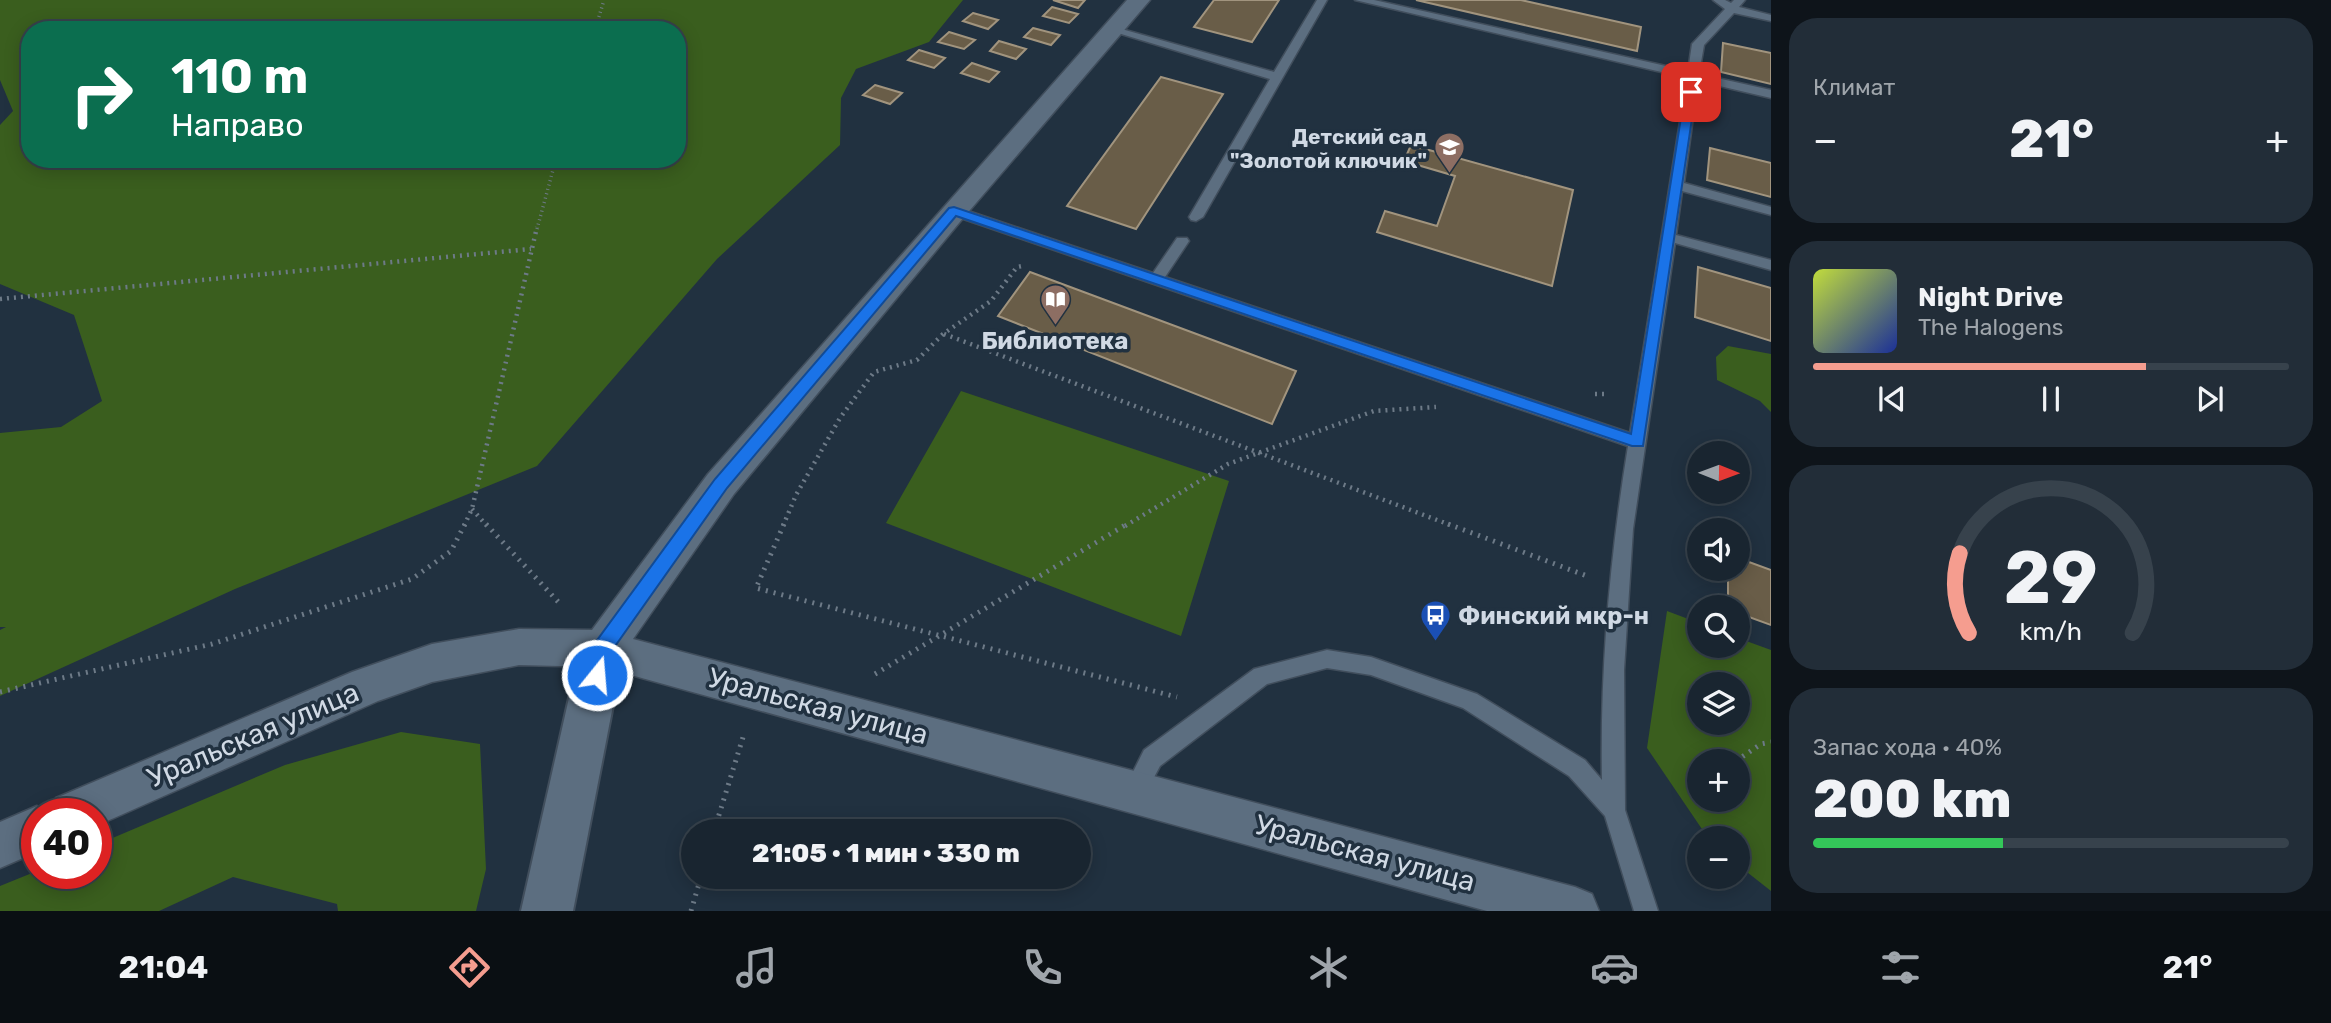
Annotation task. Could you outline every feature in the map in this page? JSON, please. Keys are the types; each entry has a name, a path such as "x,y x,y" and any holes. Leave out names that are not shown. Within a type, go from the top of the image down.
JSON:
{"street":[{"path":"547,911 602,649 721,484 1139,0"},
{"name":"Уральская улица","path":"109,798 367,686 432,663 519,647 602,649 1135,790 1575,911"},
{"path":"0,845 21,836"}],"lane":[{"path":"1196,217 1322,0"},
{"path":"1360,0 1771,94"},
{"path":"1646,911 1614,810 1611,711 1617,588 1637,442 1698,44 1730,3 1771,18"},
{"path":"1114,30 1278,77"},
{"path":"1676,185 1771,211"},
{"path":"954,211 1637,442"},
{"path":"1668,237 1771,265"},
{"path":"1156,279 1182,241"},
{"path":"1135,790 1152,758 1261,676 1327,659 1371,666 1470,701 1577,768 1614,810"}],"path":[{"path":"598,21 604,0"},
{"path":"0,692 212,644 412,579 452,551 472,509 531,249 554,168"},
{"path":"0,299 531,249"},
{"path":"1093,258 1017,267 991,301 943,334 918,360 874,372 840,418 796,495 756,588 1218,707"},
{"path":"943,334 1617,588"},
{"path":"1594,395 1607,394"},
{"path":"874,674 1228,464 1374,411 1438,407"},
{"path":"472,509 602,649"},
{"path":"718,819 744,734"},
{"path":"1750,751 1771,741"},
{"path":"691,911 697,889"}],"green space":[{"path":"0,0 963,0 929,42 856,69 841,98 840,145 717,259 537,466 235,589 0,696 0,630 6,627 0,627 0,433 61,427 102,401 74,315 0,284 0,125 13,111 0,80"},
{"path":"1728,346 1771,354 1771,412 1760,401 1717,380 1716,357"},
{"path":"961,391 1229,481 1181,636 886,523"},
{"path":"1667,611 1687,618 1687,658 1750,658 1750,642 1771,650 1771,891 1750,874 1750,826 1700,826 1690,812 1750,812 1750,749 1687,749 1687,807 1647,748"},
{"path":"401,732 480,744 486,869 476,911 338,911 337,904 233,877 159,911 0,911 0,886 21,877 21,889 112,889 112,838 285,765"}],"building":[{"path":"1053,0 1085,0 1078,8"},
{"path":"1214,0 1279,0 1252,42 1194,27"},
{"path":"1416,0 1521,0 1641,27 1637,51"},
{"path":"1052,7 1078,14 1069,23 1043,16"},
{"path":"973,13 998,20 988,29 963,21"},
{"path":"1033,28 1060,35 1051,45 1024,37"},
{"path":"949,32 975,40 964,49 938,42"},
{"path":"999,41 1026,49 1016,59 990,51"},
{"path":"1723,43 1771,53 1771,84 1721,72"},
{"path":"919,50 945,58 934,68 908,60"},
{"path":"972,63 999,72 989,82 961,73"},
{"path":"1161,77 1223,94 1136,229 1067,206"},
{"path":"875,85 902,93 890,104 863,95"},
{"path":"1411,145 1573,190 1552,286 1377,232 1385,211 1437,226 1455,176 1404,161"},
{"path":"1710,148 1771,163 1771,197 1707,180"},
{"path":"1698,267 1771,288 1771,341 1695,317"},
{"path":"1030,272 1296,371 1272,424 998,316"},
{"path":"1750,562 1771,570 1771,625 1750,617 1750,595 1728,595 1728,581 1750,581"}],"place":[{"name":"Детский сад \"Золотой ключик\"","path":"1450,175"},
{"name":"Библиотека","path":"1055,326"},
{"name":"Финский мкр-н","path":"1435,643"}],"route":[{"path":"597,675 602,649 721,484 954,211 1637,442 1691,92"}]}
